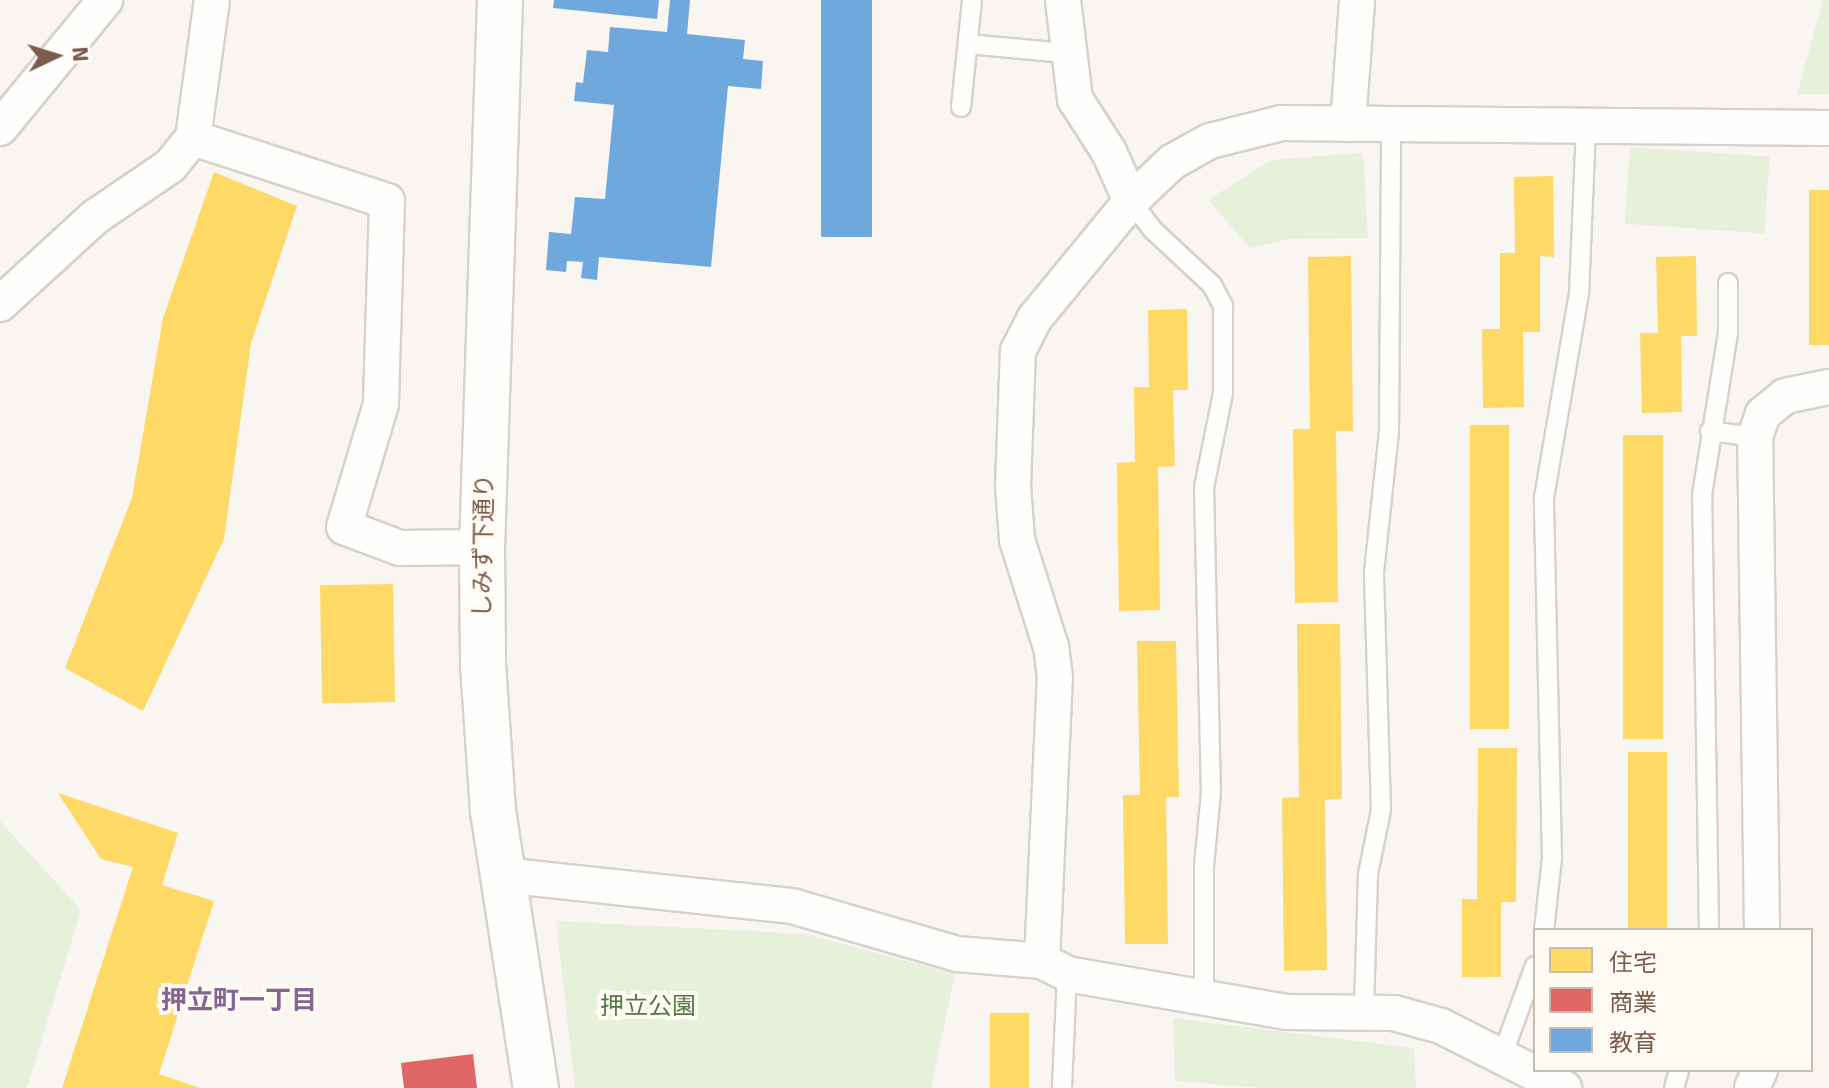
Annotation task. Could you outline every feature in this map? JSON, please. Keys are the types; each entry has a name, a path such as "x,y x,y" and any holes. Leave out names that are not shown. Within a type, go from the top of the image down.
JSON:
{"street":[{"path":"0,128 105,0"},
{"path":"0,304 95,217 170,166 193,138 212,0"},
{"name":"しみず下通り","path":"500,0 482,547 487,738 502,875 536,1088"},
{"path":"1063,0 1065,53 1075,99 1109,152 1131,201"},
{"path":"1348,124 1357,0"},
{"path":"1054,967 1055,678 1051,647 1017,540 1013,486 1018,351 1035,318 1131,201 1172,162 1210,141 1282,123 1829,128"},
{"path":"193,138 387,201 381,404 344,527 400,548 482,547"},
{"path":"1762,928 1755,437 1763,414 1785,396 1829,387"},
{"path":"502,875 792,906 957,954 1054,967 1287,1012 1364,1009 1441,1026 1564,1088"}],"lane":[{"path":"961,107 972,1"},
{"path":"968,44 1065,53"},
{"path":"1364,1009 1368,874 1381,810 1374,572 1389,431 1391,125"},
{"path":"1544,928 1552,858 1544,498 1549,445 1579,294 1586,128"},
{"path":"1131,201 1153,230 1212,285 1223,306 1223,393 1204,487 1211,792 1204,866 1204,997"},
{"path":"1709,928 1702,495 1728,333 1728,283"},
{"path":"1710,431 1755,437"},
{"path":"1054,967 1062,1088"},
{"path":"1502,1056 1533,971"}],"green space":[{"path":"1823,0 1829,0 1829,94 1797,94"},
{"path":"1630,147 1770,157 1764,234 1625,224"},
{"path":"1363,153 1368,238 1288,239 1250,248 1208,200 1271,160"},
{"path":"0,821 81,910 27,1088 0,1088"},
{"name":"押立公園","path":"556,921 806,934 955,974 931,1088 575,1088"},
{"path":"1173,1018 1414,1048 1416,1088 1262,1088 1175,1081"}],"building: 住宅":[{"path":"214,172 297,206 251,343 224,539 143,711 65,668 132,498 163,318"},
{"path":"1553,176 1554,257 1540,256 1540,332 1523,332 1524,407 1483,408 1482,329 1500,329 1500,253 1515,253 1514,177"},
{"path":"1809,190 1829,190 1829,345 1809,345"},
{"path":"1351,256 1353,431 1336,431 1338,602 1295,603 1293,429 1310,429 1308,257"},
{"path":"1696,256 1697,336 1681,336 1682,412 1642,413 1640,333 1658,333 1656,257"},
{"path":"1187,309 1188,390 1173,390 1175,466 1158,467 1160,610 1119,611 1117,463 1135,462 1134,387 1149,387 1148,310"},
{"path":"1470,425 1509,425 1509,729 1470,729"},
{"path":"1623,435 1663,435 1663,739 1623,739"},
{"path":"393,584 395,702 322,703 320,585"},
{"path":"1297,624 1340,624 1342,799 1325,800 1327,970 1284,971 1282,798 1299,797"},
{"path":"1137,641 1176,641 1179,797 1166,797 1168,944 1125,944 1123,795 1140,795"},
{"path":"1478,748 1517,748 1516,902 1501,902 1501,977 1462,977 1462,899 1477,899"},
{"path":"1628,752 1667,752 1667,928 1628,928"},
{"path":"58,793 178,833 162,885 214,901 159,1074 200,1088 62,1088 133,867 101,859"},
{"path":"990,1013 1029,1013 1029,1088 990,1088"}],"building: 商業":[{"path":"473,1054 477,1088 404,1088 401,1063"}],"building: 教育":[{"path":"554,0 659,0 657,19 553,8"},
{"path":"670,0 690,0 687,34 745,40 743,59 763,61 761,89 728,86 711,267 599,257 597,280 581,278 583,262 567,261 566,272 546,270 549,232 571,234 575,197 605,199 614,105 574,101 576,82 583,83 587,50 608,52 610,27 667,32"},
{"path":"821,0 872,0 872,237 821,237"}],"district":[{"name":"押立町一丁目","path":"239,1002"}]}
